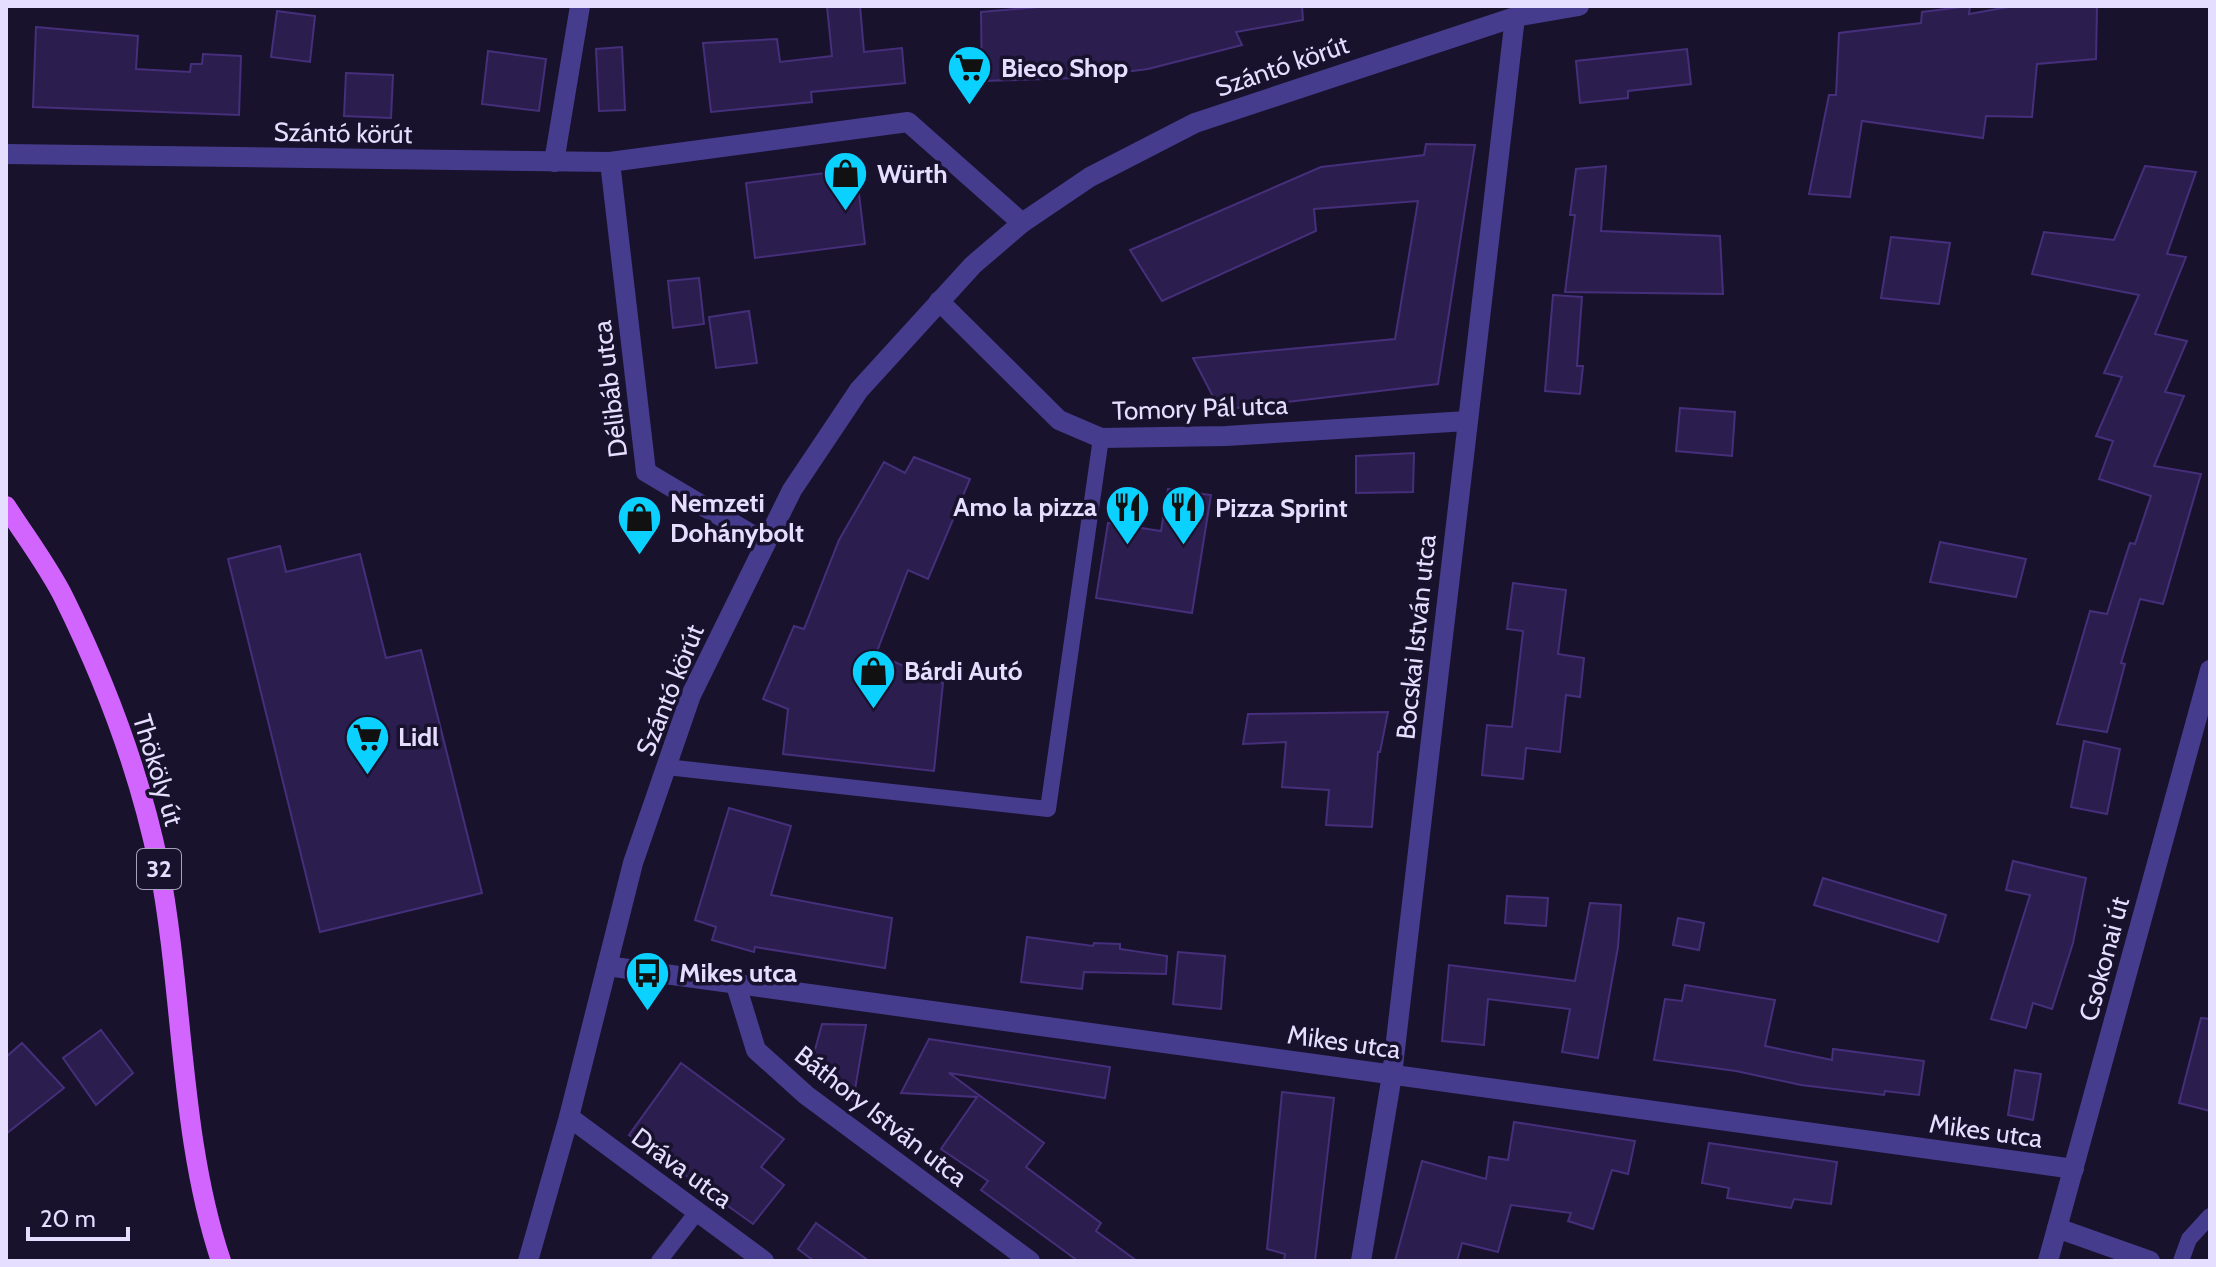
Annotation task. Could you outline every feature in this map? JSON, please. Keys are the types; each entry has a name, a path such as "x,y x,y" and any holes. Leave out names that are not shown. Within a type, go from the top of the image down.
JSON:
{"main road":[{"name":"Thököly út","path":"6,506 63,596 105,691 138,781 159,867 194,1136 221,1261"}],"street":[{"path":"554,162 580,6"},
{"name":"Szántó körút","path":"528,1261 569,1117 633,863 691,695 792,490 859,390 973,265 1022,223 1090,177 1195,123 1515,17 1579,6"},
{"name":"Bocskai István utca","path":"1361,1261 1392,1075 1515,17"},
{"name":"Szántó körút","path":"6,154 610,162 908,122 1022,223"},
{"name":"Délibáb utca","path":"610,162 646,472 764,542"},
{"name":"Tomory Pál utca","path":"939,301 1059,420 1101,438 1226,436 1467,421"},
{"name":"Csokonai út","path":"2048,1261 2210,670"},
{"name":"Mikes utca","path":"607,966 2074,1169"},
{"name":"Báthory István utca","path":"736,985 756,1050 806,1095 1030,1261"},
{"name":"Dráva utca","path":"569,1117 764,1261"},
{"path":"2057,1228 2150,1261"}],"lane":[{"path":"666,767 1048,809 1101,438"},
{"path":"659,1261 697,1212"},
{"path":"2181,1261 2189,1239 2210,1216"}],"building":[{"path":"827,6 860,6 864,52 902,48 905,83 811,92 812,102 711,112 703,43 777,39 780,62 832,56"},
{"path":"1050,6 1302,6 1303,20 1236,32 1242,45 1148,69 1078,78 982,81 981,12"},
{"path":"1970,6 1969,14 2014,6 2097,6 2096,59 2037,64 2032,117 1986,116 1983,138 1862,121 1850,197 1809,194 1829,95 1836,95 1839,33 1921,23 1922,12"},
{"path":"277,11 315,16 310,62 271,57"},
{"path":"36,27 138,36 136,69 190,72 191,64 202,64 203,54 241,56 239,115 33,107"},
{"path":"622,47 625,110 599,111 596,49"},
{"path":"1687,49 1691,84 1628,91 1628,98 1580,103 1576,61"},
{"path":"488,51 546,59 539,111 482,104"},
{"path":"346,73 393,75 391,118 344,116"},
{"path":"1426,144 1475,145 1438,384 1220,410 1193,358 1395,339 1418,201 1314,209 1316,231 1162,301 1130,250 1321,167 1424,155"},
{"path":"1606,166 1601,231 1720,236 1723,294 1565,292 1575,215 1570,215 1576,169"},
{"path":"2145,166 2196,172 2167,254 2186,257 2155,334 2187,341 2165,392 2184,396 2154,466 2201,474 2163,604 2140,599 2121,663 2125,664 2107,732 2057,724 2090,611 2107,614 2130,543 2135,544 2151,496 2099,479 2113,441 2096,436 2122,377 2104,373 2139,295 2032,274 2044,232 2114,240"},
{"path":"856,169 865,244 755,258 746,183"},
{"path":"1891,237 1950,243 1939,304 1881,298"},
{"path":"699,278 704,324 673,328 668,281"},
{"path":"1553,295 1582,297 1577,366 1583,366 1580,394 1545,391"},
{"path":"749,311 757,363 716,368 709,317"},
{"path":"1680,408 1735,412 1732,456 1676,451"},
{"path":"1414,453 1413,492 1356,493 1356,456"},
{"path":"914,457 970,479 928,579 908,570 876,654 943,683 934,771 783,754 788,709 763,699 794,626 804,629 839,540 884,462 905,473"},
{"path":"1168,489 1211,495 1192,613 1096,598 1108,523 1161,531"},
{"path":"1940,542 2026,559 2016,597 1930,582"},
{"name":"Lidl","path":"280,546 286,572 360,554 386,658 421,650 482,893 320,932 228,559"},
{"path":"1513,583 1566,590 1558,654 1584,658 1580,697 1566,695 1560,752 1526,748 1523,779 1482,775 1487,725 1512,727 1523,631 1507,629"},
{"path":"1388,712 1378,752 1372,827 1326,825 1329,790 1282,787 1286,742 1243,744 1248,714"},
{"path":"2084,741 2120,749 2107,814 2071,807"},
{"path":"729,808 791,826 771,895 892,918 885,968 755,947 754,952 712,940 716,927 695,920"},
{"path":"2013,861 2086,878 2073,943 2052,1009 2033,1003 2026,1028 1991,1019 2030,895 2006,890"},
{"path":"1823,878 1946,915 1938,942 1814,905"},
{"path":"1507,896 1548,898 1546,926 1505,923"},
{"path":"1590,903 1621,905 1618,947 1598,1058 1562,1052 1570,1009 1488,999 1484,1045 1442,1041 1449,965 1575,981"},
{"path":"1678,918 1704,923 1699,950 1673,945"},
{"path":"1027,937 1093,946 1094,943 1120,944 1120,949 1167,956 1166,974 1084,972 1082,989 1021,982"},
{"path":"1178,952 1225,956 1221,1009 1173,1004"},
{"path":"1685,985 1775,1000 1765,1046 1832,1060 1833,1049 1924,1061 1919,1095 1885,1091 1884,1095 1801,1085 1736,1071 1654,1060 1665,999 1682,1001"},
{"path":"2201,1018 2210,1019 2210,1111 2179,1103"},
{"path":"822,1024 866,1025 853,1101 810,1068"},
{"path":"101,1030 133,1073 96,1105 63,1058"},
{"path":"929,1039 1110,1067 1105,1098 949,1073 1044,1143 1026,1167 1101,1223 1096,1231 1137,1261 1078,1261 981,1190 988,1181 941,1149 977,1097 901,1093"},
{"path":"22,1043 64,1088 6,1134 6,1057"},
{"path":"681,1063 784,1139 761,1167 784,1185 753,1224 629,1135"},
{"path":"2015,1070 2041,1074 2033,1120 2008,1115"},
{"path":"1282,1092 1334,1098 1315,1261 1284,1261 1285,1254 1267,1249"},
{"path":"1514,1122 1635,1141 1628,1174 1612,1170 1593,1229 1568,1221 1571,1213 1511,1205 1498,1252 1462,1243 1457,1261 1395,1261 1422,1161 1486,1179 1489,1157 1508,1160"},
{"path":"1709,1143 1837,1162 1831,1204 1794,1199 1791,1208 1727,1198 1729,1188 1702,1183"},
{"path":"816,1223 869,1261 814,1261 798,1249"}],"place":[{"name":"Bieco Shop","path":"970,107"},
{"name":"Würth","path":"846,213"},
{"name":"Amo la pizza","path":"1128,546"},
{"name":"Pizza Sprint","path":"1184,547"},
{"name":"Nemzeti Dohánybolt","path":"639,557"},
{"name":"Bárdi Autó","path":"873,710"},
{"name":"Lidl","path":"367,776"},
{"name":"Mikes utca","path":"648,1012"}]}
